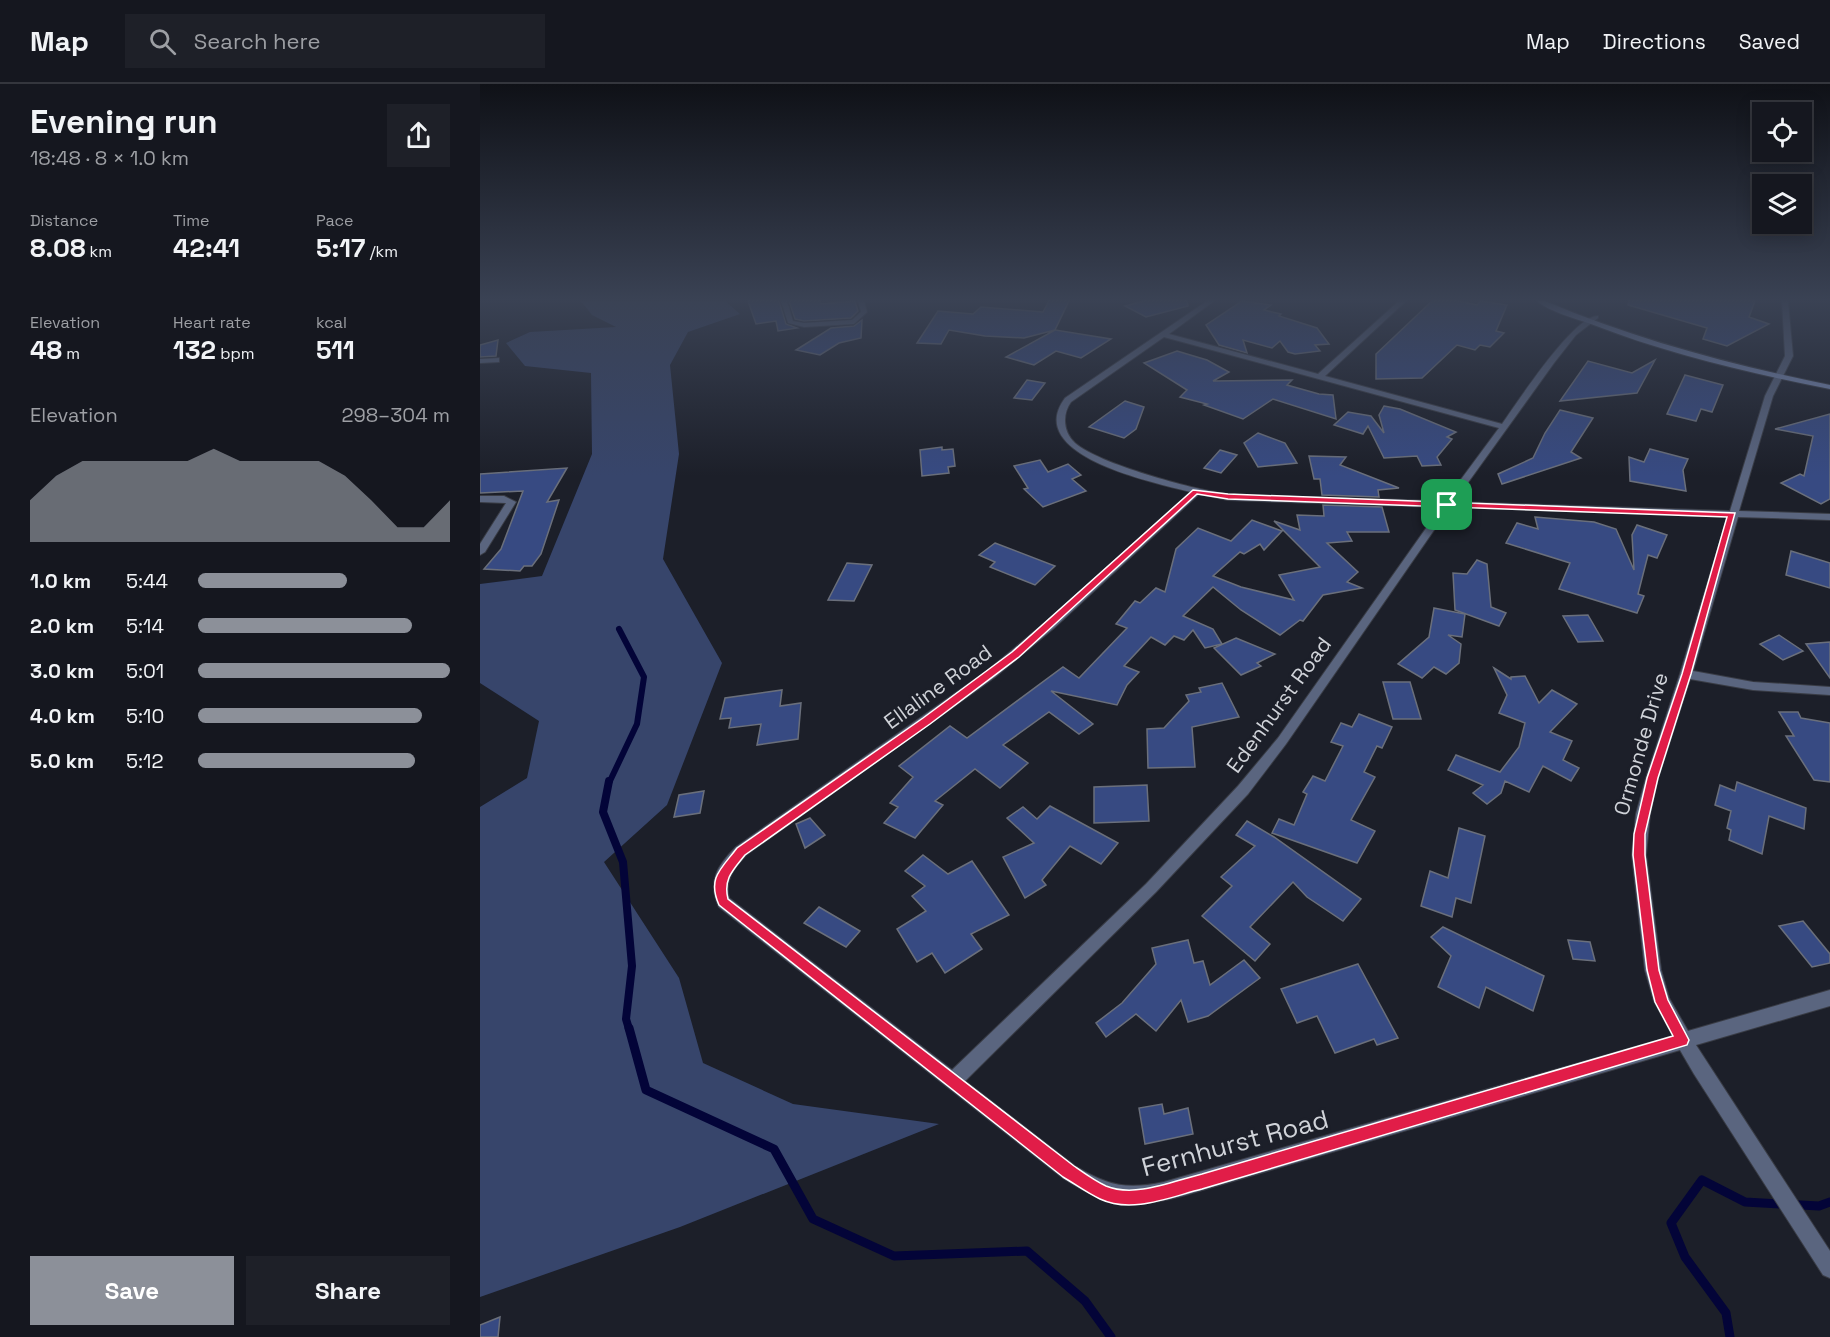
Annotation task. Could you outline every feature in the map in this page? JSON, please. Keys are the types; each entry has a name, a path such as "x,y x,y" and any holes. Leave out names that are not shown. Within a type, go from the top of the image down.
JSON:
{"main road":[{"path":"1732,359 1830,387"},
{"path":"1742,359 1780,373 1830,380"}],"street":[{"path":"1126,359 1075,395 1061,410 1063,433 1079,450 1196,492 1228,497 1830,517"},
{"path":"1258,359 1505,428"},
{"path":"1320,376 1338,359"},
{"name":"Edenhurst Road","path":"953,1081 1151,888 1244,790 1282,741 1552,359"},
{"name":"Ormonde Drive","path":"1787,359 1769,396 1650,787 1641,824 1639,855 1655,978 1662,1002 1682,1040 1829,1267"},
{"path":"480,361 496,360"},
{"name":"Ellaline Road","path":"730,908 723,902 719,887 726,868 741,851 926,721 1016,654 1196,492"},
{"path":"480,499 504,499 511,502 480,552"},
{"path":"1686,674 1753,686 1830,691"},
{"name":"Fernhurst Road","path":"730,908 1086,1184 1103,1193 1123,1197 1142,1197 1830,998"}],"shaded area":[{"path":"520,359 673,359 670,365 679,454 663,559 722,663 667,805 604,862 679,978 703,1063 793,1104 939,1124 680,1227 480,1297 480,807 527,778 539,721 480,683 480,584 542,576 592,454 591,373 525,366"}],"building":[{"path":"1015,359 1043,359 1034,365"},
{"path":"1154,359 1205,359 1229,372 1213,381 1292,380 1287,385 1319,394 1333,395 1336,419 1273,399 1243,419 1204,405 1207,404 1180,397 1187,390 1144,363"},
{"path":"1376,359 1442,359 1422,378 1376,379"},
{"path":"1655,360 1637,393 1560,401 1588,361 1632,373"},
{"path":"1685,375 1723,385 1712,412 1701,409 1696,421 1667,414"},
{"path":"1027,380 1045,383 1032,400 1014,398"},
{"path":"1125,401 1144,407 1136,429 1124,438 1089,427"},
{"path":"1384,406 1400,409 1456,432 1447,437 1452,439 1437,457 1441,465 1422,466 1417,456 1384,458 1368,426 1363,434 1334,425 1348,412 1371,416 1384,433 1379,415"},
{"path":"1560,410 1593,418 1571,452 1581,458 1502,484 1498,474 1533,458"},
{"path":"1830,414 1830,499 1821,504 1781,483 1800,474 1804,476 1813,436 1775,429"},
{"path":"1258,433 1285,443 1297,463 1258,467 1244,443"},
{"path":"942,447 942,450 953,449 955,466 948,467 949,473 922,476 920,450"},
{"path":"1650,449 1688,459 1683,470 1686,491 1630,481 1629,457 1644,462"},
{"path":"1220,450 1237,455 1221,473 1204,468"},
{"path":"1309,456 1346,457 1340,465 1399,488 1378,490 1379,497 1322,495 1320,479 1314,479"},
{"path":"1040,460 1048,472 1068,464 1081,475 1072,479 1086,491 1043,507 1024,489 1028,488 1014,466"},
{"path":"567,468 547,502 559,500 541,554 532,566 524,566 520,571 484,569 501,549 523,491 480,493 480,474"},
{"path":"1323,505 1382,507 1389,532 1347,532 1352,541 1327,543 1358,572 1347,582 1362,588 1323,595 1303,621 1300,620 1280,635 1241,610 1213,587 1183,616 1213,629 1222,644 1205,648 1193,630 1184,640 1174,636 1165,645 1151,637 1124,666 1139,672 1127,685 1117,705 1051,691 1093,724 1079,734 1049,712 1003,745 1028,763 1000,788 975,769 935,801 943,805 915,838 884,823 898,807 890,803 913,777 899,766 950,726 967,738 1063,667 1079,678 1127,628 1116,624 1135,601 1140,603 1156,588 1165,592 1176,549 1198,528 1231,541 1252,520 1282,531 1264,550 1260,544 1244,554 1240,552 1213,576 1241,587 1294,600 1279,575 1320,567 1274,521 1300,530 1297,515 1324,516"},
{"path":"1535,517 1594,522 1616,529 1634,570 1632,535 1637,525 1667,535 1657,558 1648,555 1638,594 1644,596 1637,613 1559,589 1570,563 1506,543 1517,523 1538,529"},
{"path":"995,543 1055,566 1035,585 990,567 995,562 979,555"},
{"path":"1791,551 1830,563 1830,588 1786,575"},
{"path":"1477,560 1487,564 1491,607 1506,613 1499,626 1455,610 1453,573 1467,574"},
{"path":"847,563 872,565 854,601 828,600"},
{"path":"1434,608 1465,614 1462,637 1448,635 1461,644 1459,663 1446,674 1434,667 1422,678 1398,664 1429,637"},
{"path":"1588,615 1603,641 1578,642 1563,616"},
{"path":"1779,635 1803,651 1783,660 1760,644"},
{"path":"1236,638 1275,654 1257,663 1261,666 1241,675 1214,648"},
{"path":"1830,642 1830,678 1806,644"},
{"path":"1494,668 1511,679 1511,677 1525,676 1539,703 1552,690 1577,704 1550,732 1572,741 1563,760 1579,768 1571,781 1543,766 1529,792 1505,781 1501,793 1487,804 1473,793 1483,785 1448,770 1456,755 1500,772 1519,747 1525,723 1499,713 1507,695"},
{"path":"1383,682 1410,682 1421,719 1393,719"},
{"path":"1222,683 1239,717 1192,727 1195,767 1148,768 1147,729 1164,728 1189,701 1186,695 1201,692 1199,688"},
{"path":"782,690 780,706 801,703 798,739 757,745 761,724 729,728 731,718 720,719 725,698"},
{"path":"1779,712 1798,712 1801,718 1830,723 1830,782 1814,780 1786,736 1794,736"},
{"path":"1359,714 1392,727 1382,748 1377,746 1364,772 1375,777 1351,820 1375,831 1357,863 1272,833 1279,819 1294,825 1307,794 1303,792 1313,776 1325,781 1343,746 1331,742 1341,723 1352,727"},
{"path":"1737,782 1806,808 1804,829 1769,816 1762,854 1729,840 1731,830 1727,828 1731,811 1715,805 1720,785 1735,791"},
{"path":"1147,785 1149,821 1094,823 1094,787"},
{"path":"704,791 700,813 674,817 679,795"},
{"path":"1050,806 1118,843 1101,864 1070,846 1042,880 1046,885 1025,898 1003,857 1034,843 1007,818 1023,807 1037,819"},
{"path":"810,818 825,835 805,848 796,824"},
{"path":"1247,821 1274,837 1361,899 1343,921 1307,897 1293,882 1250,927 1270,944 1255,961 1202,916 1232,886 1221,877 1255,846 1236,835"},
{"path":"1459,828 1485,836 1471,903 1456,898 1452,917 1421,906 1430,871 1448,878"},
{"path":"923,855 948,874 972,861 1009,915 971,934 982,949 945,973 932,953 917,962 897,929 926,911 912,896 925,886 905,871"},
{"path":"819,907 860,931 846,947 804,923"},
{"path":"1803,921 1830,954 1830,963 1812,967 1779,926"},
{"path":"1443,927 1544,976 1533,1011 1486,987 1479,1008 1438,987 1451,956 1431,937"},
{"path":"1188,940 1194,963 1203,961 1210,985 1244,960 1260,978 1208,1016 1188,1022 1181,1000 1156,1031 1136,1014 1106,1037 1096,1023 1122,1003 1156,964 1152,948"},
{"path":"1568,940 1590,942 1595,961 1573,959"},
{"path":"1358,964 1398,1038 1377,1045 1374,1039 1335,1053 1317,1016 1297,1023 1281,989"},
{"path":"1162,1104 1164,1114 1188,1108 1193,1134 1145,1144 1139,1108"},
{"path":"500,1317 498,1337 480,1337 480,1325"}],"waterway":[{"path":"609,783 637,724 644,677 619,629"},
{"path":"609,781 603,812 623,862 632,966 626,1019 629,1029"},
{"path":"629,1028 646,1090 774,1149 813,1219 894,1256 1027,1251 1085,1301 1111,1337"},
{"path":"1730,1337 1726,1313 1685,1257 1671,1223 1702,1180 1745,1202 1819,1206 1830,1202"}],"route":[{"path":"1196,492 1228,497 1447,505 1732,515 1686,674 1652,778 1640,834 1639,855 1653,970 1662,1002 1682,1040 1169,1191 1142,1197 1123,1197 1103,1193 1068,1172 723,902 719,887 721,878 726,868 741,851 991,674 1050,625 1196,492"}]}
